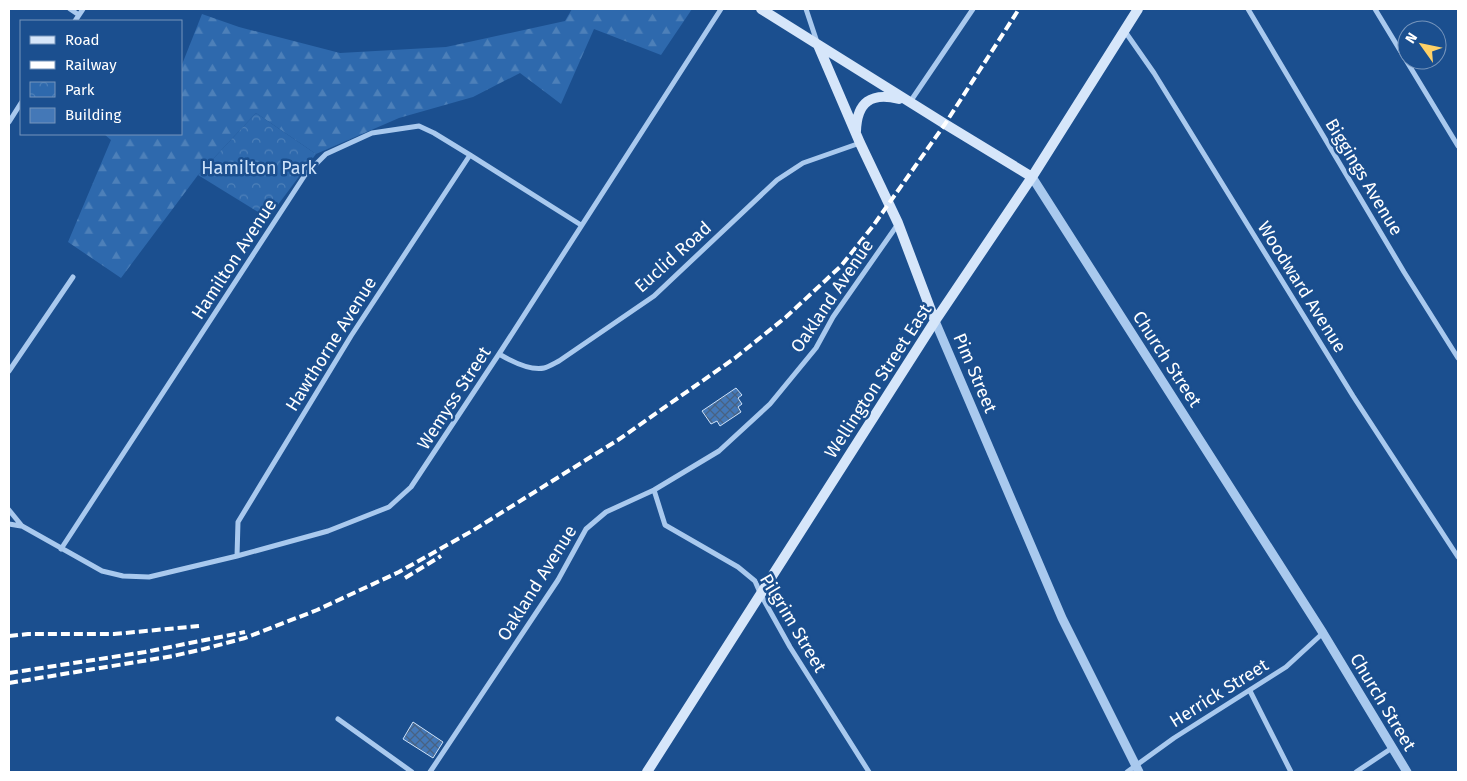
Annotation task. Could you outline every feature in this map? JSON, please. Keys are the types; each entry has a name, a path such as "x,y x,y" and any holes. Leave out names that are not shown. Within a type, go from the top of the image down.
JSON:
{"main road":[{"path":"761,9 818,45"},
{"name":"Wellington Street East","path":"647,772 935,320 1032,177 1138,9"},
{"name":"Church Street","path":"818,45 1032,177"},
{"name":"Pim Street","path":"818,45 858,139 898,223 935,320"},
{"path":"858,139 857,118 862,106 873,98 888,96 910,102"}],"street":[{"path":"70,9 79,15"},
{"path":"76,20 83,9"},
{"name":"Wemyss Street","path":"22,526 102,571 123,576 149,577 237,556 328,531 389,507 412,487 721,9"},
{"path":"806,9 818,45"},
{"path":"910,102 973,9"},
{"name":"Biggings Avenue","path":"1248,9 1404,272 1458,358"},
{"path":"1375,9 1458,146"},
{"name":"Woodward Avenue","path":"1124,30 1154,73 1353,396 1458,557"},
{"path":"9,122 20,105"},
{"name":"Hamilton Avenue","path":"62,549 305,175 326,154 372,133 420,126 581,224"},
{"name":"Euclid Road","path":"499,354 510,361 526,366 544,368 559,362 654,296 777,180 803,163 858,139"},
{"name":"Hawthorne Avenue","path":"237,556 238,522 351,336 470,155"},
{"name":"Church Street","path":"1032,177 1323,633 1407,772"},
{"name":"Oakland Avenue","path":"430,772 558,580 586,530 606,512 654,490 719,451 770,404 816,348 833,317 898,223"},
{"path":"9,371 73,277"},
{"name":"Pim Street","path":"935,320 1062,618 1138,770"},
{"name":"Pilgrim Street","path":"654,490 665,525 738,567 755,581 790,647 869,772"},
{"path":"9,510 22,526"},
{"path":"9,524 22,526"},
{"name":"Herrick Street","path":"1127,772 1138,770 1174,738 1286,667 1323,633"},
{"path":"1250,690 1292,772"},
{"path":"338,719 412,772"},
{"path":"1356,772 1392,748"}],"green space":[{"path":"572,9 692,9 661,55 594,29 561,104 520,73 473,97 399,118 316,154 256,113 198,175 121,278 68,242 111,140 105,135 182,135 182,64 202,14 239,27 340,53 446,47 565,21"},
{"name":"Hamilton Park","path":"256,113 316,154 268,218 198,175"}],"building":[{"path":"736,388 742,395 738,398 742,404 738,407 741,412 720,426 717,421 711,424 702,411"},
{"path":"413,722 443,742 433,758 403,739"}],"railway":[{"path":"9,683 173,656 204,649 245,638 317,610 399,572 472,531 618,440 735,358 786,317 841,266 873,226 945,124 1019,9"},
{"path":"405,578 441,556"},
{"path":"9,636 28,634 114,634 199,626"},
{"path":"9,673 145,652 245,632"}]}
